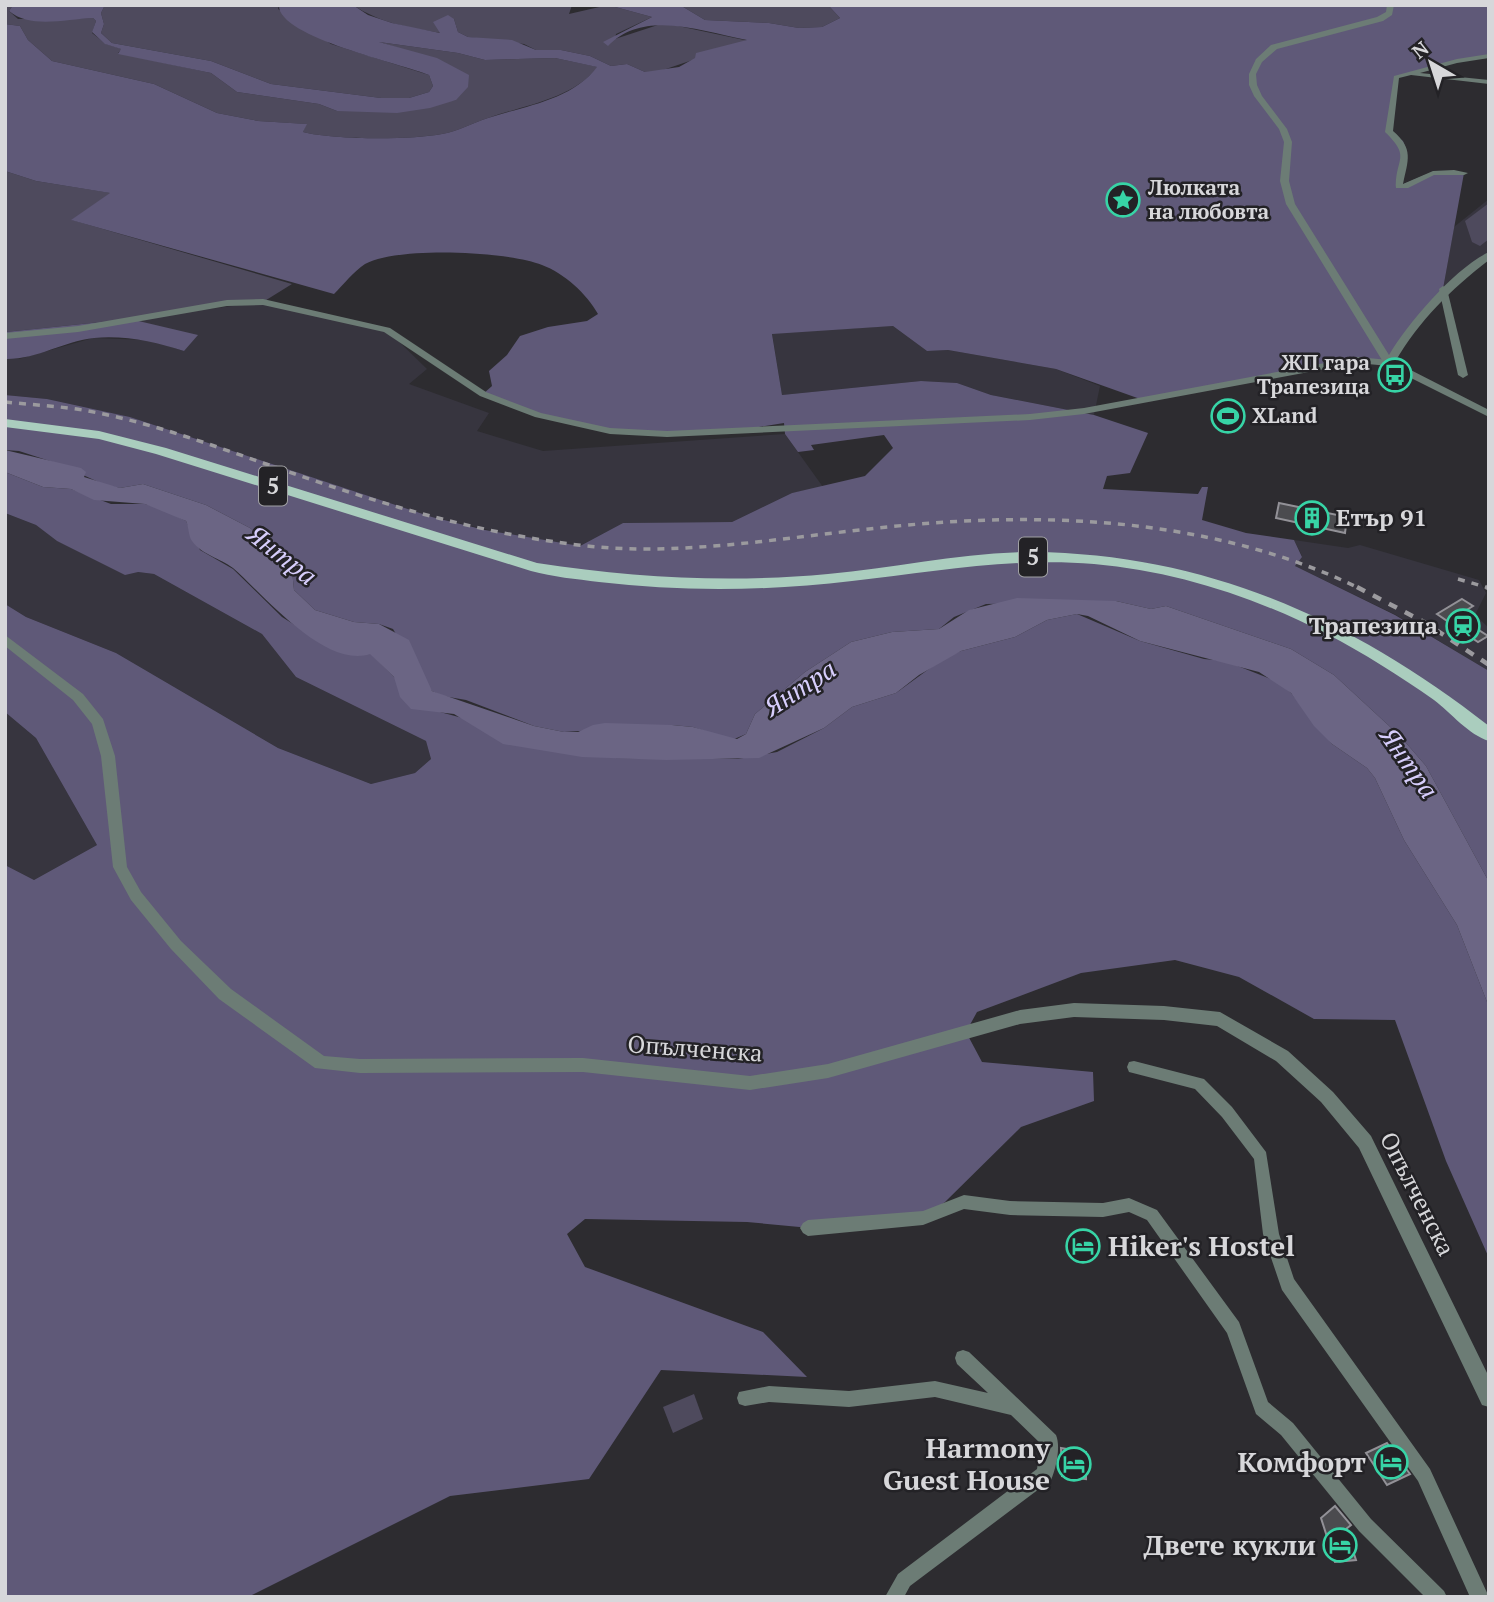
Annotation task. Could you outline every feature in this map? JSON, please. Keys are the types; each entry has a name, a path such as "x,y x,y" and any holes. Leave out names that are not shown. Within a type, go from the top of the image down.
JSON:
{"main road":[{"name":"5","path":"5,423 99,435 161,450 536,568 596,578 727,585 826,579 965,561 1032,557 1096,560 1161,570 1243,592 1293,610 1348,636 1420,679 1489,734"}],"street":[{"path":"1389,363 1292,206 1284,186 1288,142 1261,104 1253,85 1254,72 1261,57 1274,47 1380,19 1389,13 1391,5"},
{"path":"1464,173 1439,172 1425,175 1407,187 1399,186 1406,149 1403,141 1389,132 1396,77 1403,73 1489,56"},
{"path":"1403,73 1489,82"},
{"path":"1389,363 1410,329 1443,289 1489,255"},
{"path":"1443,289 1463,375"},
{"path":"5,336 78,329 227,303 263,302 387,330 483,394 509,406 569,423 635,434 1030,417 1084,411 1357,360 1389,363 1489,414"},
{"name":"Опълченска","path":"5,639 78,697 98,722 108,756 120,867 136,896 176,945 225,994 321,1063 360,1066 583,1065 750,1083 828,1071 1020,1017 1074,1010 1164,1013 1220,1019 1282,1056 1327,1097 1365,1142 1489,1398"},
{"path":"1134,1067 1199,1084 1227,1112 1261,1157 1271,1234 1288,1284 1424,1475 1480,1597"},
{"path":"808,1228 923,1219 964,1202 1010,1208 1090,1210 1129,1205 1152,1215 1233,1328 1262,1408 1287,1429 1365,1525 1438,1597"},
{"path":"894,1597 904,1580 1045,1474 1050,1441 963,1358"},
{"path":"744,1398 769,1394 849,1399 935,1390 1016,1408"}],"shaded area":[{"path":"5,5 13,5 9,11 18,19 93,18 96,21 92,33 106,44 122,49 118,53 211,73 237,92 319,104 337,111 456,100 417,54 379,42 458,53 485,60 555,58 598,67 575,87 562,94 448,133 392,138 333,137 303,132 306,124 258,121 217,113 154,84 52,61 28,40 20,26 5,24"},
{"path":"13,5 105,5 101,13 104,24 101,33 112,43 211,61 271,84 381,98 409,98 429,92 433,86 429,75 319,38 298,28 284,17 279,5 353,5 368,15 392,23 440,33 433,22 448,15 454,19 458,32 468,37 512,40 536,50 561,50 590,56 611,66 627,64 645,72 679,67 695,58 696,53 747,40 694,28 656,25 623,35 608,46 603,42 652,17 608,5 680,5 705,20 769,23 799,28 822,27 840,18 828,5 1489,5 1489,56 1457,61 1396,77 1389,131 1403,141 1406,149 1399,186 1425,175 1464,173 1443,289 1389,363 1371,360 1143,400 1056,369 948,350 927,351 893,326 772,334 782,395 921,381 957,383 991,395 1094,415 1148,433 1130,473 1107,476 1103,489 1198,494 1202,487 1208,487 1202,520 1246,533 1294,540 1302,557 1295,566 1395,615 1489,671 1489,882 1426,766 1400,736 1334,675 1291,649 1166,606 1151,609 1116,601 986,604 954,617 939,629 892,632 851,642 805,672 755,714 746,734 732,740 693,727 672,725 564,732 534,726 466,700 432,691 393,629 379,624 354,622 315,610 294,590 291,560 250,528 206,505 143,484 120,488 105,485 59,464 19,451 5,450 5,395 47,399 130,417 432,517 485,530 580,546 623,523 732,522 792,493 865,476 893,448 884,435 811,445 814,450 798,452 785,434 784,423 704,433 650,434 596,429 548,418 483,394 492,386 489,371 507,355 520,336 548,327 587,321 598,314 574,285 542,265 504,256 453,252 402,255 365,264 334,294 71,220 110,193 36,181 5,171 5,24 20,26 28,40 52,61 154,84 217,113 258,121 307,124 303,132 333,137 393,138 448,133 561,94 587,78 597,67 555,58 485,60 458,53 379,42 437,58 469,75 468,87 456,100 430,108 397,113 337,111 319,104 237,92 211,73 118,54 121,49 105,44 92,32 96,21 93,18 49,22 27,20 9,11"},
{"path":"105,5 279,5 278,9 331,44 429,75 433,86 429,92 409,98 381,98 271,84 211,61 112,43 101,33 104,24 101,13"},
{"path":"353,5 572,5 569,14 608,5 652,17 616,34 615,39 664,23 749,41 657,72 645,72 627,64 611,66 590,56 561,50 536,50 524,44 468,37 458,32 454,19 441,33 407,27 374,16"},
{"path":"680,5 828,5 840,18 822,27 799,28 769,23 705,20"},
{"path":"5,171 36,181 111,193 72,220 292,284 263,302 227,303 130,319 5,332"},
{"path":"1489,199 1489,255 1443,289 1454,227"},
{"path":"1489,203 1489,239 1480,246 1472,242 1465,221"},
{"path":"263,302 387,330 427,369 409,384 489,413 477,431 543,451 785,434 823,487 792,493 732,522 623,523 580,546 528,539 432,517 130,417 47,399 5,395 5,359 19,359 93,338 149,340 184,351 130,319"},
{"path":"130,319 198,335 184,351 140,340 106,337 83,340 28,357 5,359 5,332"},
{"path":"893,326 927,351 948,350 1056,369 1100,386 1094,415 991,395 957,383 921,381 782,395 772,333"},
{"path":"5,472 43,487 71,489 111,504 145,504 160,508 186,521 200,550 233,569 282,617 328,646 370,653 394,677 440,712 612,758 738,759 777,752 824,728 852,707 896,693 944,658 1015,637 1047,620 1077,614 1140,641 1204,659 1225,661 1278,682 1291,693 1332,744 1367,768 1375,778 1404,840 1457,925 1489,1007 1489,1258 1446,1161 1395,1020 1314,1019 1239,977 1175,960 1081,973 977,1012 966,1032 982,1062 1093,1072 1094,1101 1021,1127 945,1202 923,1218 821,1229 747,1222 585,1219 567,1234 585,1267 763,1332 807,1377 661,1370 589,1479 450,1496 248,1597 5,1597 5,865 34,880 97,845 36,738 5,712 5,604 26,617 116,653 278,748 371,784 415,773 431,759 426,741 296,677 262,634 154,574 138,572 125,575 57,541 36,525 5,513"},
{"path":"5,513 36,525 57,541 74,548 138,572 154,574 262,634 296,677 426,741 431,759 415,773 371,784 278,748 116,653 26,617 5,604"},
{"path":"1294,540 1348,548 1360,545 1479,580 1486,593 1475,615 1489,628 1489,671 1396,615 1295,566 1302,556"},
{"path":"5,712 36,738 97,845 34,880 5,865"},
{"path":"694,1394 703,1419 673,1433 663,1407"}],"water":[{"name":"Янтра","path":"5,450 81,468 86,472 84,477 120,488 143,484 206,505 250,528 291,560 294,590 315,610 354,622 379,624 409,640 432,691 534,726 564,732 578,732 605,723 672,725 693,727 737,739 746,734 755,714 805,672 851,642 892,632 939,629 969,610 1017,598 1116,601 1151,609 1166,606 1291,649 1334,675 1400,736 1426,766 1489,882 1489,1007 1457,925 1404,840 1375,778 1367,768 1332,744 1314,726 1291,693 1259,672 1140,641 1088,616 1077,614 1047,620 1015,637 961,651 919,675 896,693 852,707 824,728 759,758 666,760 582,757 503,744 454,714 411,709 400,697 394,677 370,654 352,656 334,651 296,627 233,568 196,546 186,521 145,504 94,500 71,489 43,487 5,472"}],"building":[{"name":"Етър 91","path":"1279,503 1347,517 1345,533 1276,518"},
{"name":"Трапезица","path":"1462,599 1473,606 1457,616 1488,636 1478,642 1437,614"},
{"name":"Комфорт","path":"1387,1443 1410,1474 1387,1485 1366,1453"},
{"name":"Harmony Guest House","path":"1061,1448 1086,1452 1086,1479 1062,1476"},
{"name":"Двете кукли","path":"1335,1506 1351,1525 1346,1529 1356,1560 1335,1562 1321,1518"}],"railway":[{"path":"5,402 114,416 193,439 399,507 470,526 541,540 614,548 687,548 931,523 1057,520 1182,532 1303,564 1360,589"},
{"path":"1458,579 1489,588 1486,587"},
{"path":"1360,589 1424,622 1489,665"}],"place":[{"name":"Люлката на любовта","path":"1123,200"},
{"name":"ЖП гара Трапезица","path":"1395,375"},
{"name":"XLand","path":"1228,416"},
{"name":"Етър 91","path":"1312,518"},
{"name":"Трапезица","path":"1463,626"},
{"name":"Hiker's Hostel","path":"1083,1246"},
{"name":"Комфорт","path":"1391,1462"},
{"name":"Harmony Guest House","path":"1074,1464"},
{"name":"Двете кукли","path":"1340,1545"}]}
